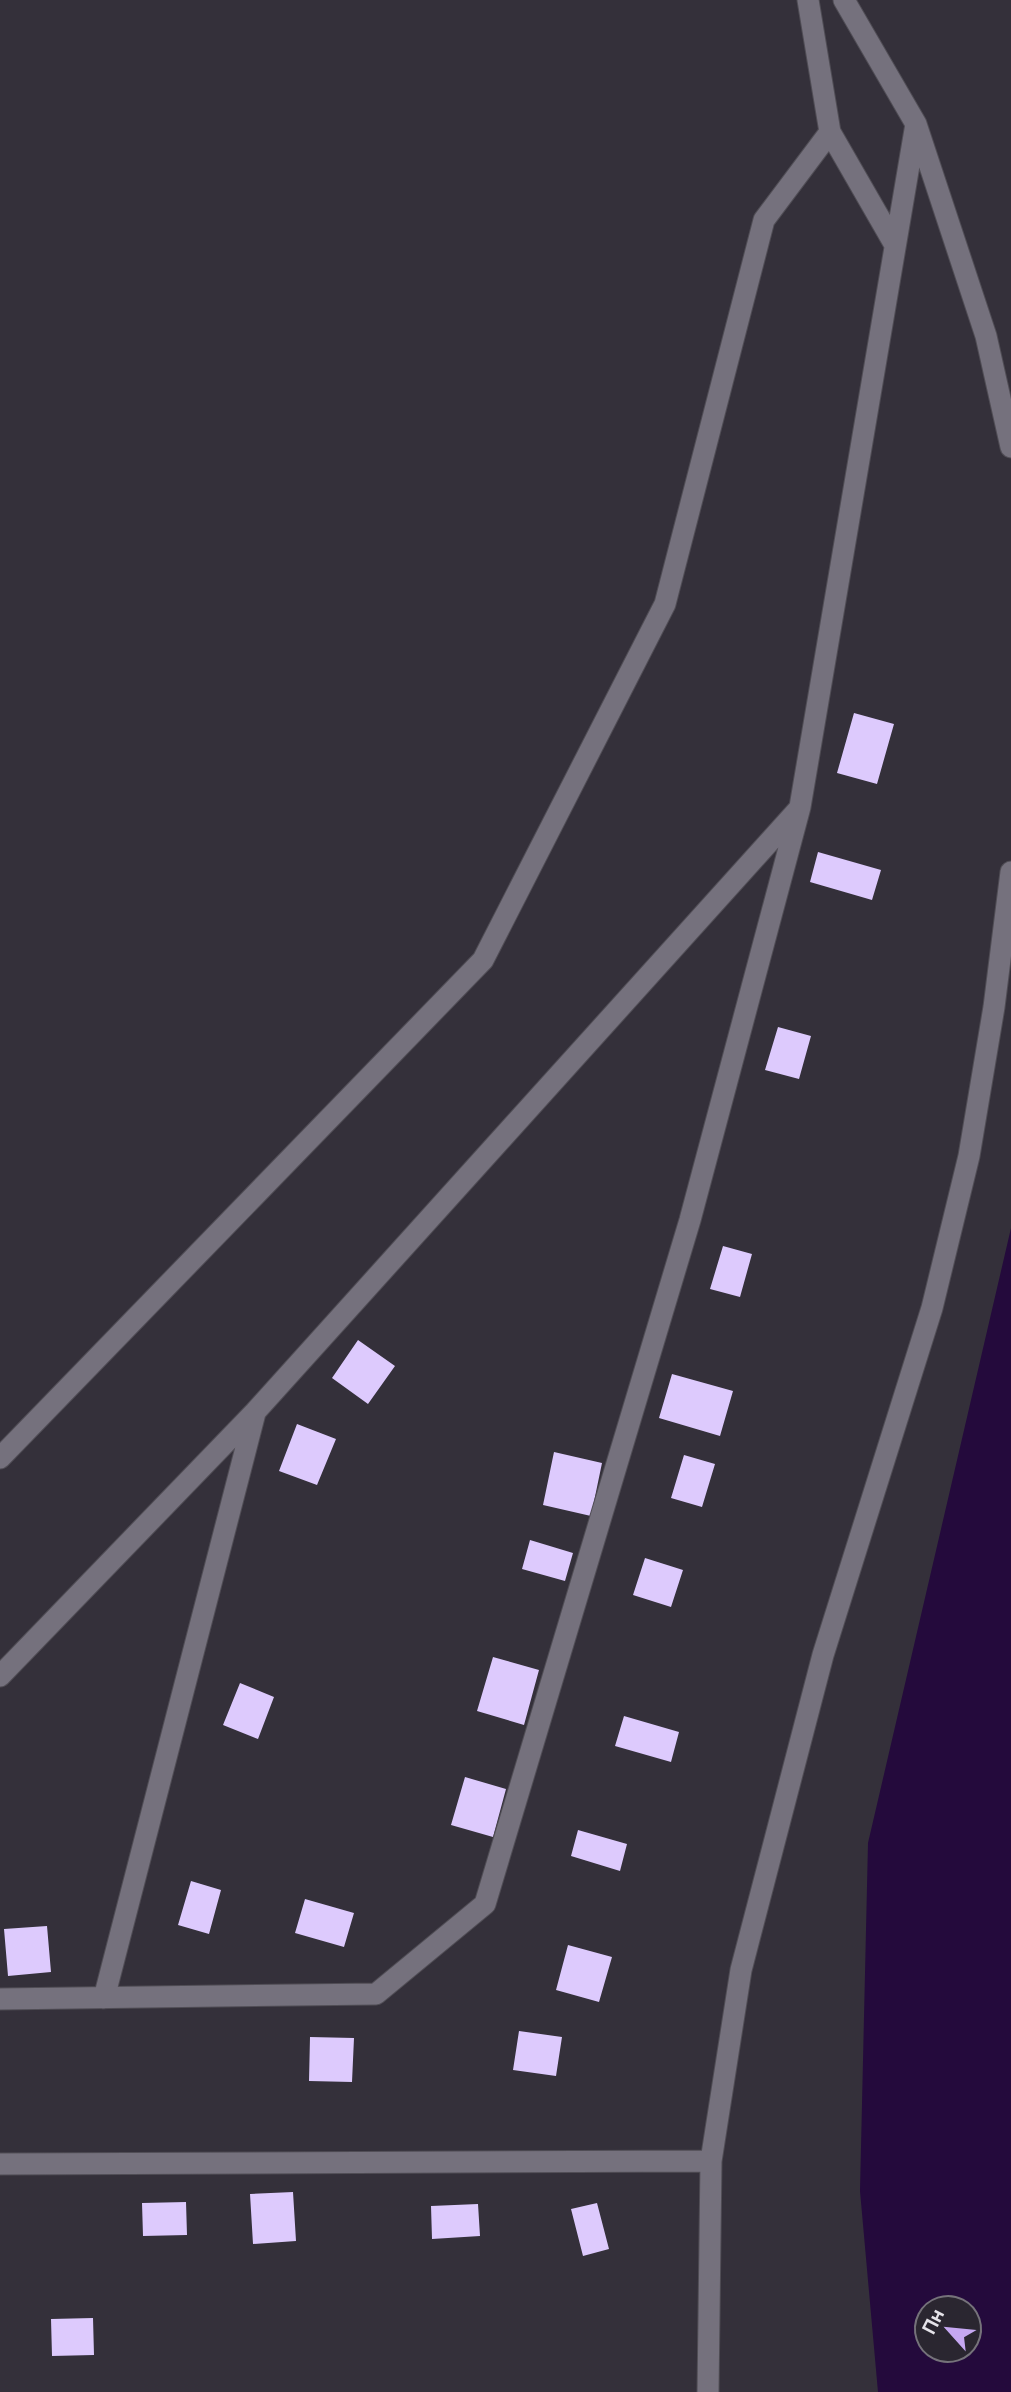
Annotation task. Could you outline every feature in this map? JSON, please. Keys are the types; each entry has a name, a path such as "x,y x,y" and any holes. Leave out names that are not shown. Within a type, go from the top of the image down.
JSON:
{"street":[{"path":"808,0 830,132 895,245"},
{"path":"844,0 916,124 986,336 1011,447"},
{"path":"0,1999 376,1994 485,1905 690,1220 800,807 916,124"},
{"path":"0,1458 483,960 665,604 764,220 830,132"},
{"path":"0,1676 255,1412 800,807"},
{"path":"708,2392 710,2161 741,1970 823,1655 932,1308 969,1156 994,1007 1011,872"},
{"path":"104,1998 255,1412"},
{"path":"0,2164 710,2161"}],"shaded area":[{"path":"1011,1228 1011,2392 878,2392 860,2191 868,1843"}],"building":[{"path":"854,713 894,724 877,784 837,773"},
{"path":"818,852 881,870 872,900 810,882"},
{"path":"778,1027 811,1036 799,1079 765,1070"},
{"path":"723,1246 752,1254 740,1297 710,1289"},
{"path":"358,1340 395,1366 368,1404 332,1378"},
{"path":"672,1374 733,1391 720,1436 659,1418"},
{"path":"297,1424 336,1439 317,1485 279,1471"},
{"path":"554,1452 602,1463 591,1516 543,1505"},
{"path":"684,1455 715,1464 702,1507 671,1498"},
{"path":"530,1540 573,1553 565,1581 522,1569"},
{"path":"645,1558 683,1570 671,1607 633,1595"},
{"path":"493,1657 539,1670 524,1725 477,1711"},
{"path":"240,1683 274,1697 258,1739 223,1725"},
{"path":"624,1716 679,1732 671,1762 615,1746"},
{"path":"465,1777 506,1789 493,1837 451,1825"},
{"path":"578,1830 627,1844 620,1871 571,1856"},
{"path":"191,1881 221,1890 209,1934 178,1925"},
{"path":"305,1899 354,1913 344,1947 295,1933"},
{"path":"47,1926 51,1972 8,1976 4,1929"},
{"path":"568,1945 612,1957 599,2002 556,1990"},
{"path":"519,2031 562,2037 556,2076 513,2070"},
{"path":"310,2037 354,2038 352,2082 309,2081"},
{"path":"293,2192 296,2241 253,2244 250,2194"},
{"path":"186,2202 187,2235 143,2236 142,2203"},
{"path":"597,2203 609,2249 583,2256 571,2209"},
{"path":"478,2204 480,2236 432,2239 431,2206"},
{"path":"93,2318 94,2355 52,2356 51,2319"}]}
